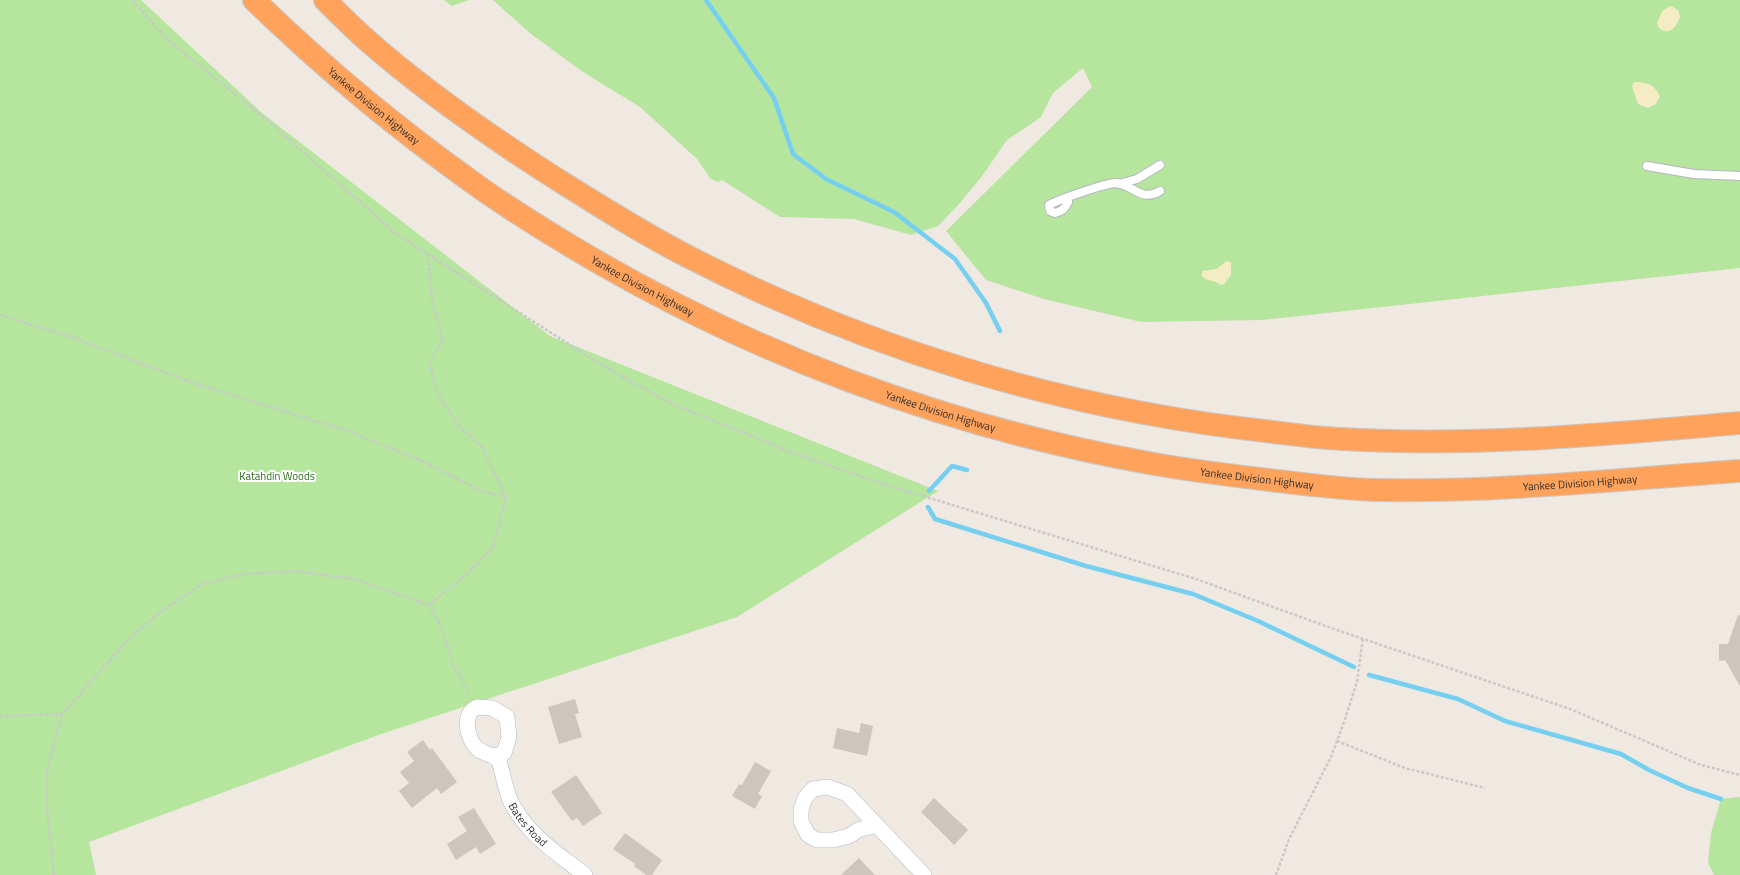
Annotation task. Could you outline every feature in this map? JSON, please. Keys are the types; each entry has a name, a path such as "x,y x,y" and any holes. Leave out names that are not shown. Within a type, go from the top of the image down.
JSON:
{"highway":[{"name":"Yankee Division Highway","path":"254,0 305,49 399,127 472,183 565,243 667,301 741,336 837,376 938,412 1065,447 1095,453 1202,473 1324,487 1382,490 1500,488 1740,471"},
{"path":"325,0 369,42 475,125 592,201 684,254 729,277 824,318 899,348 974,372 1077,399 1155,416 1236,428 1337,439 1392,442 1523,439 1740,424"}],"street":[{"path":"477,707 492,708 507,717 510,737 504,753 495,756 479,750 472,743 468,726 470,713 477,707"},
{"name":"Bates Road","path":"495,756 499,761 510,799 526,825 541,842 585,875"},
{"path":"876,825 858,830 849,836 833,840 817,840 808,835 801,821 801,810 805,798 813,789 828,787 847,794 854,799 876,825 924,875"}],"lane":[{"path":"1068,202 1065,208 1060,211 1055,213 1050,211 1049,205 1057,201 1105,185 1119,184 1137,179 1160,165"},
{"path":"1647,166 1694,174 1740,176"},
{"path":"1119,184 1138,193 1151,196 1160,192"}],"path":[{"path":"132,0 168,40 268,121 395,233 603,366 670,403 788,451 873,480 1196,579 1362,638 1570,709 1701,765 1740,776"},
{"path":"428,253 432,300 443,340 430,362 435,388 456,423 482,447 506,497 493,548 468,573 429,605"},
{"path":"0,315 88,343 196,384 348,430 422,461 482,491 506,497"},
{"path":"54,875 47,810 47,770 62,714 130,638 164,609 205,582 244,574 295,571 354,579 429,605 442,630 453,665 477,707"},
{"path":"1276,875 1289,838 1312,796 1337,741 1357,682 1362,638"},
{"path":"0,716 62,714"},
{"path":"1337,741 1405,768 1485,788"}],"green space":[{"name":"Katahdin Woods","path":"0,0 141,0 262,113 550,336 938,491 737,617 381,734 89,842 96,875 0,875"},
{"path":"444,0 469,0 452,6"},
{"path":"493,0 1740,0 1740,268 1262,320 1141,322 1044,299 986,280 946,231 1092,87 1083,68 1053,93 1041,117 1007,140 982,176 960,203 938,226 911,235 854,219 780,217 722,180 718,182 710,178 697,159 640,107 583,72 531,34"},
{"path":"1740,797 1740,875 1714,875 1708,863 1711,833 1721,799"}],"sand":[{"path":"1671,6 1678,10 1680,17 1675,27 1669,31 1666,31 1659,28 1657,23 1663,10"},
{"path":"1634,82 1649,84 1658,92 1660,96 1656,104 1648,108 1638,104 1632,87"},
{"path":"1227,261 1231,262 1231,275 1224,284 1221,285 1202,276 1202,271 1216,269"}],"building":[{"path":"1738,615 1740,615 1740,686 1725,660 1719,661 1719,644 1728,644"},
{"path":"575,699 579,713 575,714 582,737 559,744 548,707"},
{"path":"861,723 873,726 867,756 833,748 837,728 859,733"},
{"path":"423,740 430,750 432,748 457,782 441,794 437,788 412,808 399,791 409,783 400,772 414,761 407,752"},
{"path":"755,762 771,771 758,794 762,796 755,809 732,796 739,784 742,785"},
{"path":"576,775 602,813 583,826 577,818 572,821 551,792"},
{"path":"934,798 968,830 954,845 921,812"},
{"path":"474,808 496,844 480,854 476,847 456,860 447,844 467,831 458,817"},
{"path":"625,833 662,860 652,875 646,875 634,866 635,864 613,849"},
{"path":"859,858 875,875 841,875"}],"waterway":[{"path":"706,0 774,98 793,154 826,179 894,212 955,259 986,303 1000,331"},
{"path":"929,491 952,466 967,470"},
{"path":"928,507 935,519 1086,566 1193,594 1258,621 1354,667"},
{"path":"1369,675 1458,699 1505,721 1621,754 1649,770 1688,788 1721,799"}]}
